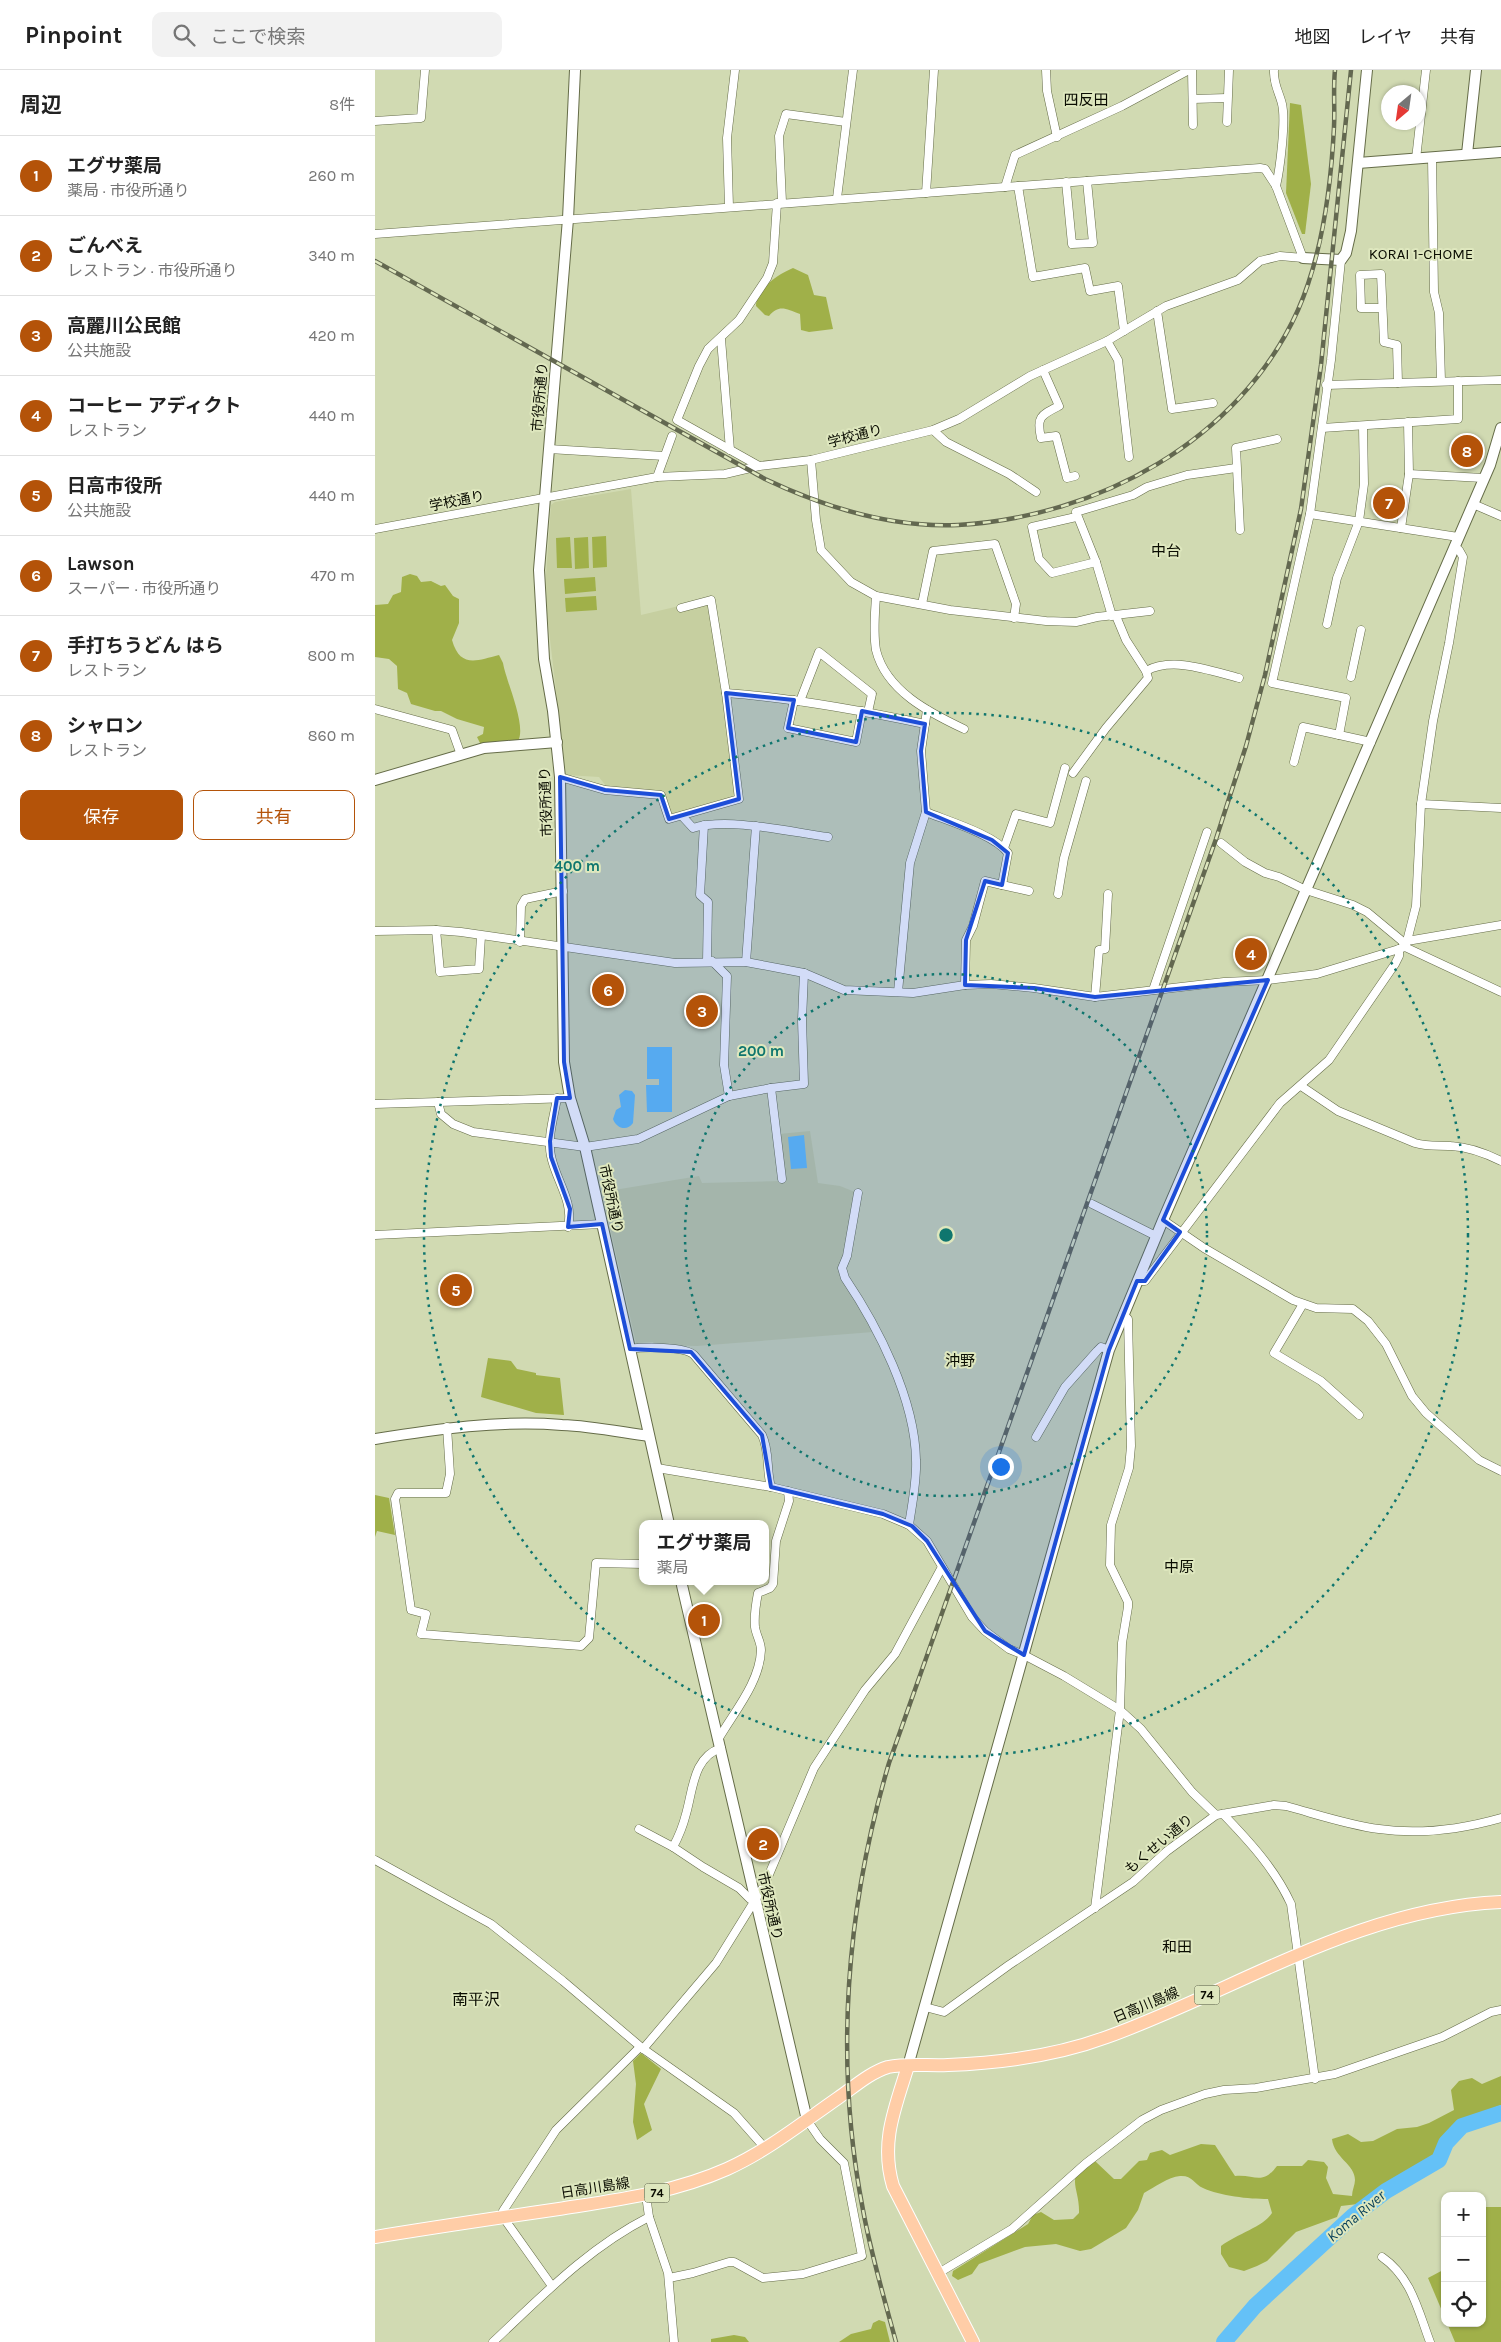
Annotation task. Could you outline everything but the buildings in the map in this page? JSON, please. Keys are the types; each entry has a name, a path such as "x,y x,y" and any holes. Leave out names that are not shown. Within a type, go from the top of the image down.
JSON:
{"main road":[{"name":"日高川島線","path":"375,2237 646,2195 695,2181 727,2168 765,2148 873,2073 889,2067 997,2062 1036,2057 1073,2048 1135,2027 1298,1956 1386,1921 1439,1909 1501,1902"},
{"path":"908,2066 890,2125 887,2147 888,2167 893,2186 973,2342"}],"street":[{"path":"375,121 421,118 425,70"},
{"name":"市役所通り","path":"575,70 568,219 539,589 545,659 560,777 565,1062 570,1098 585,1147 668,1520"},
{"path":"729,207 727,138 735,70"},
{"path":"837,198 853,70"},
{"path":"926,193 934,70"},
{"path":"1046,70 1047,91 1057,137"},
{"path":"1005,187 1015,155 1057,137 1191,70 1193,124"},
{"path":"1227,122 1229,70"},
{"path":"1274,70 1275,87 1283,113 1279,174 1276,186"},
{"path":"1339,735 1346,698 1272,684 1309,514 1322,428 1341,260 1351,231 1367,70"},
{"path":"1416,159 1426,70"},
{"path":"1467,154 1476,70"},
{"path":"1193,99 1227,98"},
{"path":"759,466 677,420 708,349 721,339 739,320 767,278 773,262 780,202 779,136 786,114 847,122"},
{"path":"1358,163 1501,152"},
{"path":"1432,158 1433,292 1439,313 1441,381"},
{"path":"375,234 780,202 1260,168 1265,169 1276,186 1303,258 1341,260"},
{"path":"1066,182 1072,244 1093,242 1087,181"},
{"path":"1018,186 1033,277 1085,268 1090,290 1118,286 1124,331"},
{"name":"学校通り","path":"375,529 545,496 657,477 725,474 759,466 811,460 933,430 959,419 1043,370 1107,341 1166,306 1238,280 1260,261 1269,257 1280,256 1303,258"},
{"path":"1382,308 1361,308 1360,275 1381,274 1384,342 1397,345 1398,383"},
{"path":"1157,311 1172,409 1213,403"},
{"path":"721,339 730,450"},
{"path":"1107,341 1118,360 1129,457"},
{"path":"1043,370 1059,406 1043,414 1038,424 1041,438 1056,436 1067,478 1075,476"},
{"path":"1326,385 1501,380"},
{"path":"1322,428 1458,418 1458,381"},
{"path":"1401,528 1409,474 1408,422"},
{"path":"1327,624 1337,578 1359,521 1364,477 1363,426"},
{"path":"908,2066 1109,1350 1156,1236 1473,504 1496,448 1501,428"},
{"path":"933,430 946,442 1009,474 1036,492"},
{"path":"657,477 672,436"},
{"path":"1239,530 1236,448 1277,439"},
{"path":"549,449 664,456"},
{"path":"811,460 815,520 821,550 851,582 876,596 949,610 1015,618 1076,622 1150,611"},
{"path":"1073,773 1106,728 1148,678 1146,671 1133,654 1114,616 1096,562 1076,517 1076,512 1133,495 1147,486 1198,472 1237,468"},
{"path":"1409,474 1483,478"},
{"path":"1473,504 1501,516"},
{"path":"1309,514 1401,528 1456,542"},
{"path":"1076,517 1032,527 1039,560 1052,573 1096,562"},
{"path":"1137,1281 1145,1281 1180,1232 1279,1103 1329,1060 1367,1007 1395,964 1404,946 1416,906 1421,804 1433,722 1449,643 1463,556 1456,542"},
{"path":"922,604 933,551 995,544 1016,604 1015,618"},
{"path":"876,596 874,631 877,652 894,685 927,710 965,729"},
{"path":"560,777 605,790 661,796 669,819 739,799 726,693 711,600 681,608"},
{"path":"1351,678 1361,630"},
{"path":"819,652 872,694 865,711 856,742 788,728 797,700 819,652"},
{"path":"1146,671 1156,665 1185,666 1239,678"},
{"path":"726,693 797,700 865,711 925,724"},
{"path":"375,709 452,730 461,755"},
{"path":"898,992 910,863 926,812 921,751 927,710"},
{"path":"1294,762 1303,727 1371,742"},
{"path":"375,780 484,748 557,742"},
{"path":"1004,848 1016,814 1050,823 1065,768"},
{"path":"1058,894 1065,858 1086,781"},
{"path":"1421,804 1501,808"},
{"path":"926,812 992,840 1004,848 1008,853 1002,885"},
{"path":"682,816 693,828 704,825 756,826 828,837"},
{"path":"704,825 700,895 708,902 709,961 727,976 724,1065 729,1096"},
{"path":"746,962 756,826"},
{"path":"1153,990 1207,832"},
{"path":"1221,843 1245,862 1265,874 1279,877 1306,890 1353,905 1367,912 1402,941 1404,946 1501,992"},
{"path":"965,985 966,940 973,926 985,880 1029,891"},
{"path":"520,942 521,906 525,900 563,891"},
{"path":"1095,997 1099,950 1105,949 1108,894"},
{"path":"375,931 436,930 675,963 709,961 746,962 804,973 844,990 913,993 965,985 991,984 1095,997 1224,982 1268,980 1317,974 1404,946 1501,925"},
{"path":"436,930 440,972 479,969 481,936"},
{"path":"438,1102 441,1114 453,1124 473,1132 585,1147 638,1140 729,1096 804,1084 802,1020 804,973"},
{"path":"1301,1086 1338,1111 1415,1143 1427,1146 1450,1146 1480,1151 1501,1161"},
{"path":"771,1088 782,1179"},
{"path":"557,1098 550,1141 551,1157 570,1209 568,1227"},
{"path":"375,1104 570,1098"},
{"path":"858,1193 847,1256 842,1268 845,1278 877,1332 900,1381 915,1437 917,1462 909,1525"},
{"path":"1092,1204 1156,1236"},
{"path":"1163,1220 1204,1248 1303,1304 1316,1308 1353,1309 1368,1321 1386,1344 1413,1396 1426,1413 1479,1460 1501,1471"},
{"path":"375,1235 602,1224"},
{"path":"1303,1304 1275,1353 1321,1381 1359,1415"},
{"path":"1095,1908 1120,1710 1122,1643 1128,1602 1110,1565 1111,1525 1129,1468 1131,1446 1128,1319 1123,1314"},
{"path":"1036,1437 1065,1387 1101,1348 1109,1350"},
{"path":"630,1349 688,1350 694,1355 762,1434 767,1445 768,1476 771,1486"},
{"path":"375,1439 447,1427 499,1424 563,1424 649,1436"},
{"path":"447,1427 450,1474 445,1493 398,1493 395,1499 411,1610 427,1614 421,1634 581,1646 589,1638 595,1563 639,1564"},
{"path":"657,1468 771,1486 883,1514 909,1525 927,1541 972,1617 985,1632 1009,1649 1024,1654 1120,1710 1141,1729 1192,1792 1220,1814 1281,1882 1291,1904 1315,2079"},
{"path":"673,1847 684,1822 694,1778 707,1755 720,1743 756,1671 761,1648 755,1627 758,1592 771,1588 773,1584 776,1541 789,1501 788,1491"},
{"path":"552,2286 503,2217 503,2209 551,2136 570,2114 641,2048 717,1963 765,1884 814,1768 865,1690 895,1654 942,1567"},
{"name":"市役所通り","path":"682,1585 807,2120"},
{"name":"もくせい通り","path":"925,2008 944,2012 1009,1965 1133,1882 1173,1846 1220,1814 1274,1805 1286,1806 1377,1829 1397,1831 1468,1827 1501,1818"},
{"path":"639,1829 673,1847 739,1888 750,1898 755,1899"},
{"path":"375,1860 491,1924 563,1981 641,2048 734,2113 765,2148"},
{"path":"937,2274 1012,2229 1085,2164 1142,2120 1176,2103 1205,2094 1315,2079 1335,2074 1442,2036 1491,2012 1501,2010"},
{"path":"669,2278 729,2262 734,2262 763,2278 803,2274 862,2256 844,2163 820,2139 807,2120"},
{"path":"646,2195 649,2217 669,2278 674,2342"},
{"path":"493,2342 574,2266 622,2231 649,2217"},
{"path":"1382,2257 1395,2266 1405,2278 1430,2342"}],"highlighted area":[{"path":"726,693 794,700 788,728 856,742 862,711 925,724 921,751 926,812 992,840 1008,853 1002,885 985,881 966,940 965,985 1034,988 1095,997 1268,980 1163,1220 1180,1232 1145,1281 1137,1281 1109,1350 1024,1655 985,1631 927,1541 912,1526 883,1514 771,1487 762,1435 691,1352 630,1349 602,1224 568,1227 570,1209 551,1157 550,1141 557,1098 570,1098 564,1062 560,777 605,790 661,795 669,819 739,799"}],"shaded area":[{"path":"631,489 641,615 679,606 709,604 737,793 735,797 673,816 669,813 663,793 606,786 599,777 566,775 547,614 546,575 551,505 555,502"},
{"path":"810,1131 818,1183 840,1186 855,1192 845,1256 839,1268 873,1332 697,1346 655,1345 653,1342 636,1343 602,1192 699,1176 702,1183 782,1181 779,1134"}],"green space":[{"path":"1290,103 1301,105 1311,184 1305,234 1302,234 1286,193"},
{"path":"793,268 808,275 814,295 826,297 833,329 809,332 801,330 800,314 787,309 780,309 769,316 765,315 756,306 760,293 769,282"},
{"path":"606,536 607,567 593,568 592,537"},
{"path":"570,537 572,568 557,568 556,538"},
{"path":"588,537 589,568 575,569 574,538"},
{"path":"410,574 417,576 421,582 431,581 441,586 445,585 453,596 459,599 459,623 452,640 459,655 464,659 476,660 499,655 518,714 520,734 518,741 481,745 477,737 483,734 484,727 457,719 441,711 411,704 407,693 398,689 397,666 389,659 375,657 375,605 388,604 393,595 401,592 402,577"},
{"path":"595,577 596,591 565,594 564,579"},
{"path":"596,596 597,610 566,612 565,598"},
{"path":"488,1358 511,1361 517,1369 536,1373 536,1375 560,1378 564,1415 536,1413 481,1397"},
{"path":"375,1495 389,1498 395,1535 377,1531 375,1537"},
{"path":"641,2053 661,2069 644,2104 652,2130 637,2140 633,2122 636,2084 633,2061"},
{"path":"1501,2076 1501,2105 1470,2117 1450,2129 1442,2141 1438,2153 1428,2163 1425,2172 1417,2180 1397,2180 1370,2200 1341,2206 1337,2217 1296,2232 1267,2261 1244,2271 1229,2267 1221,2254 1221,2246 1268,2218 1272,2213 1268,2199 1244,2198 1218,2193 1203,2188 1190,2178 1180,2176 1166,2180 1144,2193 1138,2210 1126,2228 1091,2249 1080,2251 1056,2244 1025,2247 979,2264 972,2274 958,2280 952,2276 953,2271 1028,2224 1033,2215 1041,2212 1054,2220 1073,2219 1079,2213 1076,2177 1085,2166 1095,2161 1114,2179 1121,2179 1139,2161 1147,2160 1150,2153 1162,2150 1170,2155 1201,2144 1215,2145 1235,2176 1258,2178 1267,2176 1277,2166 1302,2166 1308,2160 1324,2162 1328,2167 1326,2178 1333,2194 1352,2196 1355,2182 1354,2174 1336,2151 1332,2139 1348,2134 1361,2142 1373,2141 1397,2129 1417,2127 1429,2123 1454,2110 1451,2090 1459,2081 1472,2078 1482,2084"},
{"path":"1486,2207 1501,2207 1501,2342 1455,2342 1449,2327 1486,2327"},
{"path":"1441,2271 1441,2309 1428,2278"},
{"path":"879,2320 885,2322 890,2342 839,2342 851,2334 871,2329 873,2323"},
{"path":"734,2335 745,2337 749,2342 711,2342 711,2339"}],"water":[{"path":"647,1047 672,1047 672,1112 647,1112 646,1085 659,1085 659,1079 647,1079"},
{"path":"625,1090 632,1091 635,1095 633,1123 631,1126 622,1128 613,1119 616,1110 621,1107 619,1095"},
{"path":"804,1135 807,1168 791,1169 788,1137"}],"waterway":[{"name":"Koma River","path":"1224,2342 1255,2306 1353,2216 1386,2191 1439,2160 1446,2143 1462,2126 1501,2113"}],"railway":[{"path":"375,261 765,479 788,489 859,514 908,523 958,525 1010,519 1061,506 1111,488 1158,464 1201,433 1240,398 1272,357 1298,310 1307,288 1320,243 1331,173 1335,70"},
{"path":"896,2342 863,2210 854,2154 849,2098 847,2041 849,1985 854,1929 874,1818 889,1763 1216,839 1246,746 1265,675 1301,509 1321,365 1351,70"}],"place":[{"name":"シャロン","path":"1467,451"},
{"name":"手打ちうどん はら","path":"1389,503"},
{"name":"コーヒー アディクト","path":"1251,954"},
{"name":"Lawson","path":"608,990"},
{"name":"高麗川公民館","path":"702,1011"},
{"name":"日高市役所","path":"456,1290"},
{"name":"エグサ薬局","path":"704,1620"},
{"name":"ごんべえ","path":"763,1844"}],"district":[{"name":"四反田","path":"1086,100"},
{"name":"KORAI 1-CHOME","path":"1421,254"},
{"name":"中台","path":"1166,551"},
{"name":"沖野","path":"960,1361"},
{"name":"中原","path":"1179,1567"},
{"name":"和田","path":"1177,1947"},
{"name":"南平沢","path":"476,1999"}]}
